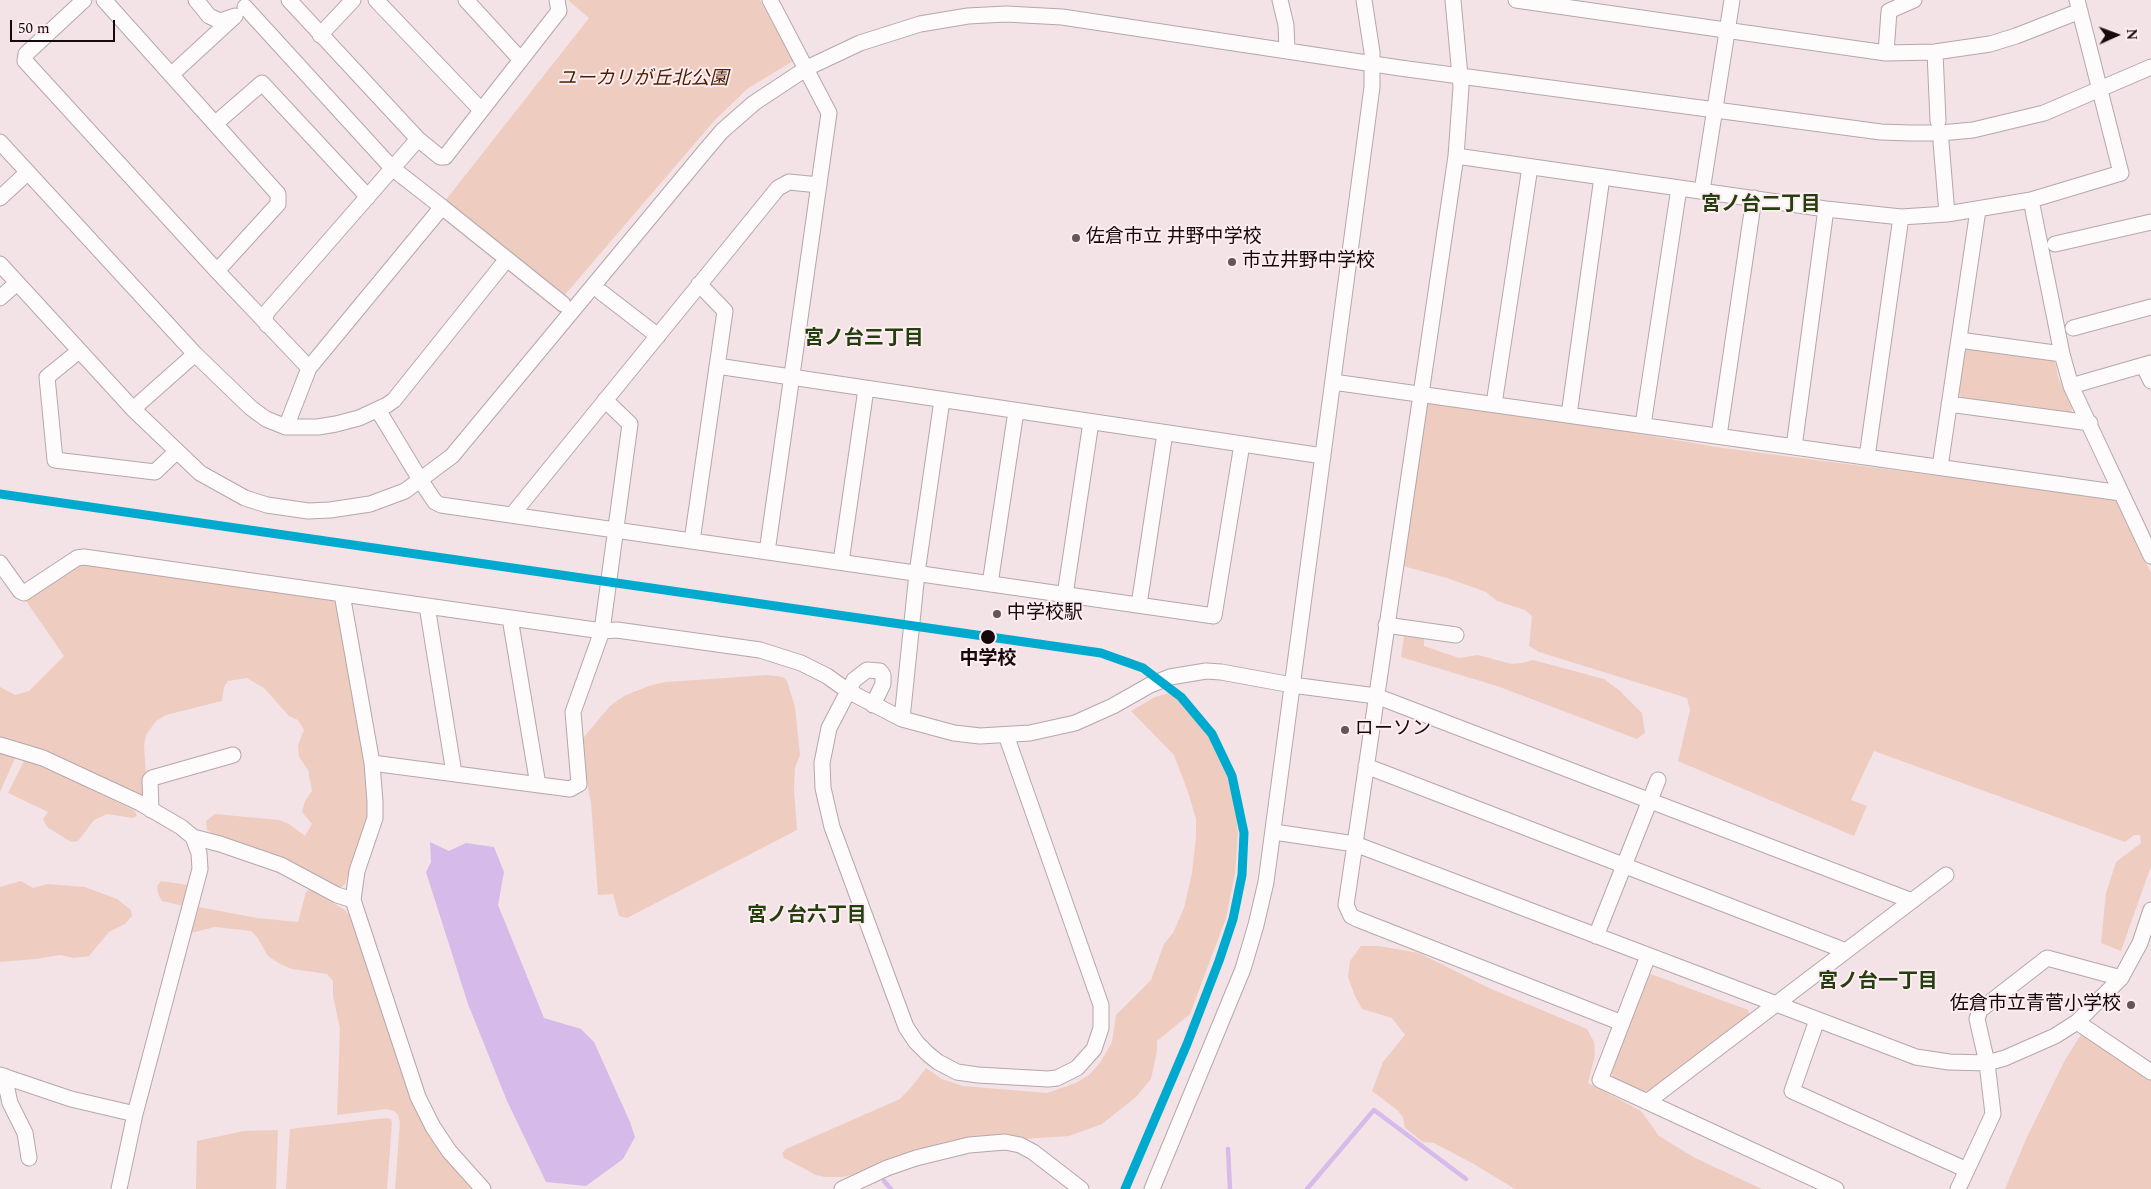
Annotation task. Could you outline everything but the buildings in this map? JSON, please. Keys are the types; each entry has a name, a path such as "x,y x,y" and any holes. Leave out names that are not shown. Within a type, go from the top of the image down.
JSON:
{"street":[{"path":"84,0 26,54 25,61 217,271 309,368"},
{"path":"104,0 278,194 278,204 217,271"},
{"path":"196,0 210,16 220,21 243,8"},
{"path":"289,0 418,139 440,157 445,157 560,11 557,0"},
{"path":"320,35 353,0"},
{"path":"376,0 481,110"},
{"path":"466,0 521,60"},
{"path":"767,552 829,113 770,0"},
{"path":"1280,0 1286,25 1287,50"},
{"path":"1152,1189 1243,969 1256,925 1274,832 1371,97 1373,64 1364,0"},
{"path":"1453,0 1460,75 1456,156 1346,905 1351,916 1622,1023"},
{"path":"1702,191 1713,109 1732,0"},
{"path":"1886,53 1889,11 1914,0"},
{"path":"1456,156 1826,209 1902,216 1947,214 2031,200 2121,173 2079,5 2016,36 1990,44 1935,52 1886,53 1727,30 1604,6 1525,1"},
{"path":"0,264 133,409 176,452 200,472 245,498 267,505 294,509 330,510 370,504 405,491 421,481 461,448 722,131 754,103 807,68 860,43 920,24 1030,7 1062,17 1373,64 1881,132 1940,133 1973,130 2044,113 2151,67"},
{"path":"171,75 243,8"},
{"path":"243,8 392,168 563,304"},
{"path":"1935,52 1938,121"},
{"path":"216,123 262,83 368,197"},
{"path":"267,324 265,318 267,312 418,139"},
{"path":"0,142 195,354 251,408 266,418 286,427 318,427 336,424 378,410 394,400 507,259"},
{"path":"1941,142 1947,214"},
{"path":"1494,404 1530,168"},
{"path":"0,198 28,172"},
{"path":"1569,415 1602,177"},
{"path":"512,515 778,188 789,182 819,185"},
{"path":"1643,425 1679,188"},
{"path":"1719,436 1754,198"},
{"path":"2031,200 2062,354 2072,386 2151,556"},
{"path":"286,427 309,368 442,207"},
{"path":"1794,447 1826,209"},
{"path":"1940,467 1978,210"},
{"path":"1867,457 1902,216"},
{"path":"2055,244 2151,222"},
{"path":"0,298 17,282"},
{"path":"692,541 725,311 699,284"},
{"path":"601,292 658,336"},
{"path":"2073,328 2151,307"},
{"path":"1959,340 2062,354"},
{"path":"79,350 47,377 55,460 155,472 176,452"},
{"path":"133,409 195,354"},
{"path":"2072,386 2147,364 2151,381"},
{"path":"717,366 1323,456"},
{"path":"1332,382 2121,493"},
{"path":"841,562 866,388"},
{"path":"372,762 570,789 579,784 573,712 602,631 630,424 605,400"},
{"path":"902,719 917,573 942,400"},
{"path":"1949,404 2090,423"},
{"path":"378,410 421,481 435,502 440,505 1214,616 1242,444"},
{"path":"990,584 1016,410"},
{"path":"1065,595 1090,422"},
{"path":"1139,605 1165,433"},
{"path":"0,563 20,591 24,593 77,558 84,557 602,631 617,630 760,650 780,655 810,667 848,691 902,719 954,733 1006,736 1054,729 1075,723 1113,706 1150,685 1170,677 1206,671 1376,696 1912,901"},
{"path":"342,594 372,762 375,818 357,870 353,900 418,1097 433,1127 449,1151 483,1189"},
{"path":"427,606 454,773"},
{"path":"510,618 538,784"},
{"path":"1386,625 1456,635"},
{"path":"873,705 883,684 883,675 880,671 867,670 854,680 829,728 822,763 824,797 832,826 906,1027 916,1042 928,1054 938,1062 957,1072 978,1076 1048,1079 1062,1076 1077,1068 1094,1049 1101,1028 1101,1006 1006,736"},
{"path":"0,744 43,758 151,810 193,837 220,844 281,865 336,896 353,900"},
{"path":"151,810 150,780 152,778 233,756"},
{"path":"1366,766 1846,951"},
{"path":"1596,936 1658,780"},
{"path":"1274,832 1355,844 1817,1020 1929,1060 1967,1063 1987,1062 2028,1049 2077,1022 2121,978 2140,944 2151,910"},
{"path":"119,1189 135,1114 200,869 199,853 193,837"},
{"path":"1648,1102 1946,875"},
{"path":"1648,956 1600,1080 1836,1189"},
{"path":"1958,1189 1993,1114 1987,1062 1977,1019 1980,1010 2047,958 2121,978"},
{"path":"1817,1020 1792,1090 1967,1170"},
{"path":"2077,1022 2151,1072"},
{"path":"2,1075 71,1099 135,1114"},
{"path":"2,1075 10,1103 25,1133 29,1158"},
{"path":"842,1189 887,1168 916,1158 969,1145 1004,1142 1020,1145 1033,1152 1081,1189"}],"green space":[{"name":"ユーカリが丘北公園","path":"568,0 760,0 793,61 747,89 714,121 563,297 445,201 589,18"},
{"path":"1966,348 2051,358 2055,362 2058,377 2072,408 2071,413 1963,398 1959,395 1963,351"},
{"path":"1436,403 1563,421 1723,448 2116,499 2151,573 2151,866 2121,951 2101,943 2106,893 2116,862 2141,843 2140,835 2134,835 2125,842 1874,751 1851,800 1867,806 1854,836 1678,761 1690,710 1687,698 1539,652 1529,646 1532,616 1525,610 1497,601 1486,592 1447,578 1403,566 1425,410 1429,404"},
{"path":"86,564 338,602 366,764 369,816 345,884 339,889 223,841 207,830 206,821 215,814 279,820 289,824 305,836 312,824 302,812 305,801 312,791 308,770 299,757 298,745 304,730 298,720 289,716 264,688 247,678 228,681 224,687 222,701 166,715 156,721 146,735 144,745 147,791 143,798 48,752 0,737 0,687 15,695 29,691 64,656 26,601 77,566"},
{"path":"1404,636 1424,639 1424,646 1459,658 1478,655 1512,664 1533,660 1604,679 1619,690 1642,713 1645,733 1637,739 1497,686 1401,657"},
{"path":"768,675 783,677 787,681 795,707 800,755 795,768 794,790 797,830 627,918 619,916 613,894 598,895 591,803 579,745 610,706 624,696 649,686 665,682"},
{"path":"1169,693 1179,701 1208,736 1227,777 1235,806 1238,833 1235,873 1226,918 1190,1014 1157,1041 1157,1051 1151,1079 1136,1097 1102,1124 1069,1136 1023,1139 842,1177 816,1175 784,1158 782,1153 786,1149 900,1099 926,1068 942,1079 963,1086 1047,1093 1076,1083 1089,1075 1100,1063 1112,1042 1116,1015 1151,980 1164,944 1173,933 1184,908 1192,873 1196,819 1188,792 1174,755 1131,711 1155,697"},
{"path":"0,752 16,756 0,792"},
{"path":"25,759 135,811 137,816 133,818 107,814 94,820 78,841 71,842 47,827 43,819 48,812 8,793"},
{"path":"21,881 33,888 47,884 85,887 117,899 131,910 132,916 125,924 109,932 89,956 74,958 60,955 0,962 0,887"},
{"path":"161,881 189,885 184,906 162,901 158,894 157,886"},
{"path":"310,889 345,910 354,920 427,1130 444,1157 474,1189 395,1189 400,1122 398,1115 394,1111 386,1109 337,1115 340,1028 333,996 333,981 327,974 292,969 280,964 268,956 257,937 251,931 215,927 191,933 199,907 257,918 298,922 306,892"},
{"path":"1361,946 1379,946 1419,953 1489,988 1587,1029 1594,1042 1595,1055 1588,1083 1641,1111 1659,1136 1695,1158 1762,1189 1515,1189 1434,1143 1423,1142 1405,1128 1403,1117 1396,1109 1372,1091 1383,1062 1405,1035 1392,1018 1362,1009 1355,996 1348,977 1350,961"},
{"path":"1648,973 1748,1010 1750,1016 1652,1091 1642,1091 1613,1079 1611,1070"},
{"path":"2082,1033 2151,1077 2151,1189 2005,1189 2027,1137 2065,1060"},
{"path":"391,1119 392,1123 387,1189 286,1189 290,1129"},
{"path":"278,1130 276,1189 196,1189 197,1141 244,1131"}],"shaded area":[{"path":"430,842 449,851 466,843 494,847 504,872 498,905 544,1018 581,1029 594,1042 635,1137 623,1159 586,1186 546,1182 507,1101 468,1004 426,872 431,862"}],"waterway":[{"path":"1307,1189 1374,1110 1466,1179"},
{"path":"1228,1149 1230,1189"},
{"path":"884,1181 891,1189"}],"transit line":[{"path":"0,494 1101,653 1143,668 1181,697 1212,734 1232,776 1244,833 1242,875 1233,919 1219,961 1187,1044 1125,1189"}],"place":[{"name":"佐倉市立 井野中学校","path":"1076,238"},
{"name":"市立井野中学校","path":"1232,262"},
{"name":"中学校駅","path":"997,614"},
{"name":"中学校","path":"988,637"},
{"name":"ローソン","path":"1345,730"},
{"name":"佐倉市立青菅小学校","path":"2131,1005"}],"district":[{"name":"宮ノ台二丁目","path":"1761,206"},
{"name":"宮ノ台三丁目","path":"864,340"},
{"name":"宮ノ台六丁目","path":"807,917"},
{"name":"宮ノ台一丁目","path":"1878,983"}]}
